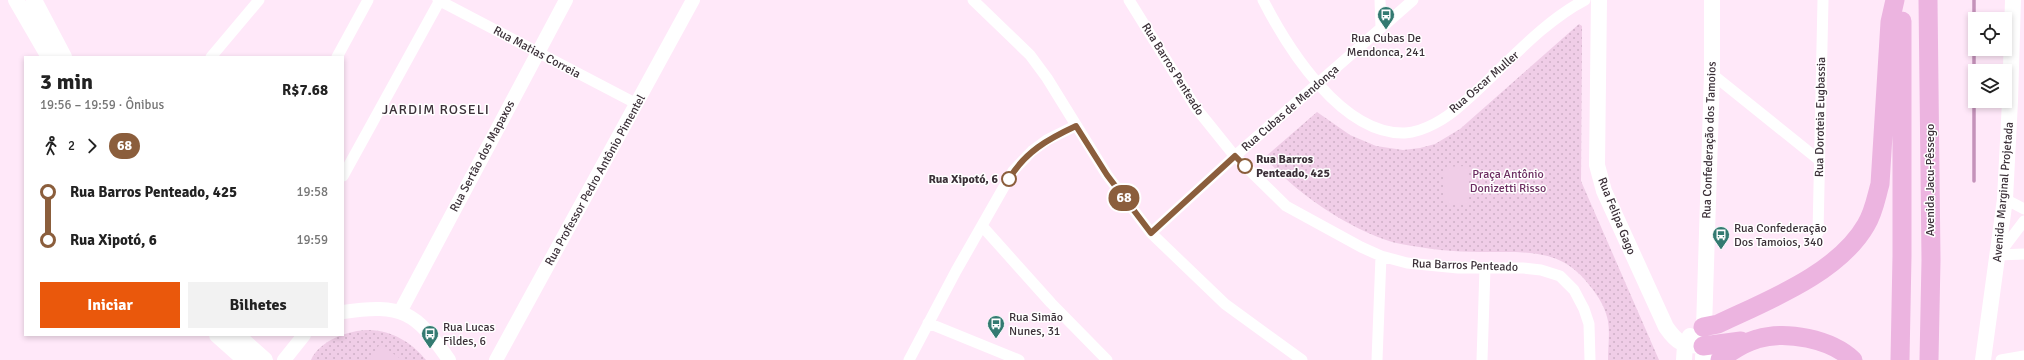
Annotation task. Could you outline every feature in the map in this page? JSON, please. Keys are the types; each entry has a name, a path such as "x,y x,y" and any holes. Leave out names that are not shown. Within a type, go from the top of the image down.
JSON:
{"highway":[{"path":"1703,327 1716,325 1807,280 1829,266 1866,226 1874,208 1880,184 1890,22 1895,0"},
{"path":"1900,360 1902,256 1902,0"},
{"name":"Avenida Jacu-Pêssego","path":"1928,0 1931,260 1929,360"},
{"path":"1693,353 1717,346 1758,338 1788,336 1818,340 1843,352 1854,360"},
{"path":"1720,360 1733,349 1758,338"}],"main road":[{"path":"16,0 48,56"},
{"path":"34,0 63,56"},
{"name":"Rua Felipa Gago","path":"1599,0 1597,165 1604,191 1662,319 1672,335 1693,353"},
{"name":"Rua Confederação dos Tamoios","path":"1693,353 1703,327 1712,74 1712,0"},
{"name":"Avenida Marginal Projetada","path":"1983,360 2005,199 2013,0"},
{"path":"221,336 246,344 265,360"}],"street":[{"path":"212,56 259,0"},
{"path":"338,56 368,0"},
{"path":"344,174 439,0"},
{"name":"Rua Matias Correia","path":"439,0 637,104"},
{"name":"Rua Sertão dos Mapaxos","path":"400,312 566,0"},
{"name":"Rua Professor Pedro Antônio Pimentel","path":"496,360 693,0"},
{"path":"974,0 1030,55 1047,78 1107,175 1151,233 1225,304 1302,360"},
{"name":"Rua Barros Penteado","path":"1129,0 1196,108 1235,156 1286,206 1337,235 1381,256 1407,263 1485,268 1522,268 1541,270 1560,276 1574,290 1584,308 1589,324 1590,360"},
{"name":"Rua Oscar Muller","path":"1264,0 1275,23 1318,83 1353,117 1372,126 1390,132 1405,133 1419,130 1432,124 1460,107 1552,22 1586,0"},
{"path":"1380,0 1381,27"},
{"name":"Rua Cubas de Mendonça","path":"1151,233 1235,156 1381,27 1414,0"},
{"name":"Rua Doroteia Eugbassia","path":"1818,233 1822,0"},
{"path":"1712,74 1819,160"},
{"path":"909,360 928,323 1010,177 1023,160 1047,140 1076,126"},
{"path":"2005,199 2024,209"},
{"path":"1998,255 2024,221"},
{"path":"982,226 1051,303 1107,360"},
{"path":"1998,255 2024,254"},
{"path":"1377,360 1381,256"},
{"path":"1482,360 1485,268"},
{"path":"344,312 373,307 400,312 417,320 450,360"},
{"path":"928,323 1018,360"},
{"path":"285,359 303,336"},
{"path":"2001,360 2024,356"}],"green space":[{"name":"Praça Antônio Donizetti Risso","path":"1579,24 1582,26 1581,181 1659,360 1608,360 1609,326 1607,316 1599,298 1590,286 1578,273 1566,264 1554,258 1540,254 1440,250 1401,244 1384,239 1365,232 1346,222 1309,198 1292,184 1265,157 1317,112 1350,135 1376,146 1403,150 1435,144 1460,129"},
{"path":"1468,166 1469,204 1444,204 1443,167"},
{"path":"361,330 378,331 394,335 408,343 426,360 311,360 315,353 328,342 340,336 344,336 344,334"},
{"path":"380,344 402,360 369,360"}],"waterway":[{"path":"1974,0 1974,181"}],"bus line":[{"name":"68","path":"1009,179 1023,160 1032,151 1047,140 1076,126 1107,175 1151,233 1235,156 1245,166"}],"place":[{"name":"Rua Cubas De Mendonca, 241","path":"1386,30"},
{"name":"Rua Barros Penteado, 425","path":"1245,166"},
{"name":"Rua Xipotó, 6","path":"1009,179"},
{"name":"Rua Confederação Dos Tamoios, 340","path":"1721,250"},
{"name":"Rua Simão Nunes, 31","path":"996,339"},
{"name":"Rua Lucas Fildes, 6","path":"430,349"}],"district":[{"name":"JARDIM ROSELI","path":"436,109"}]}
